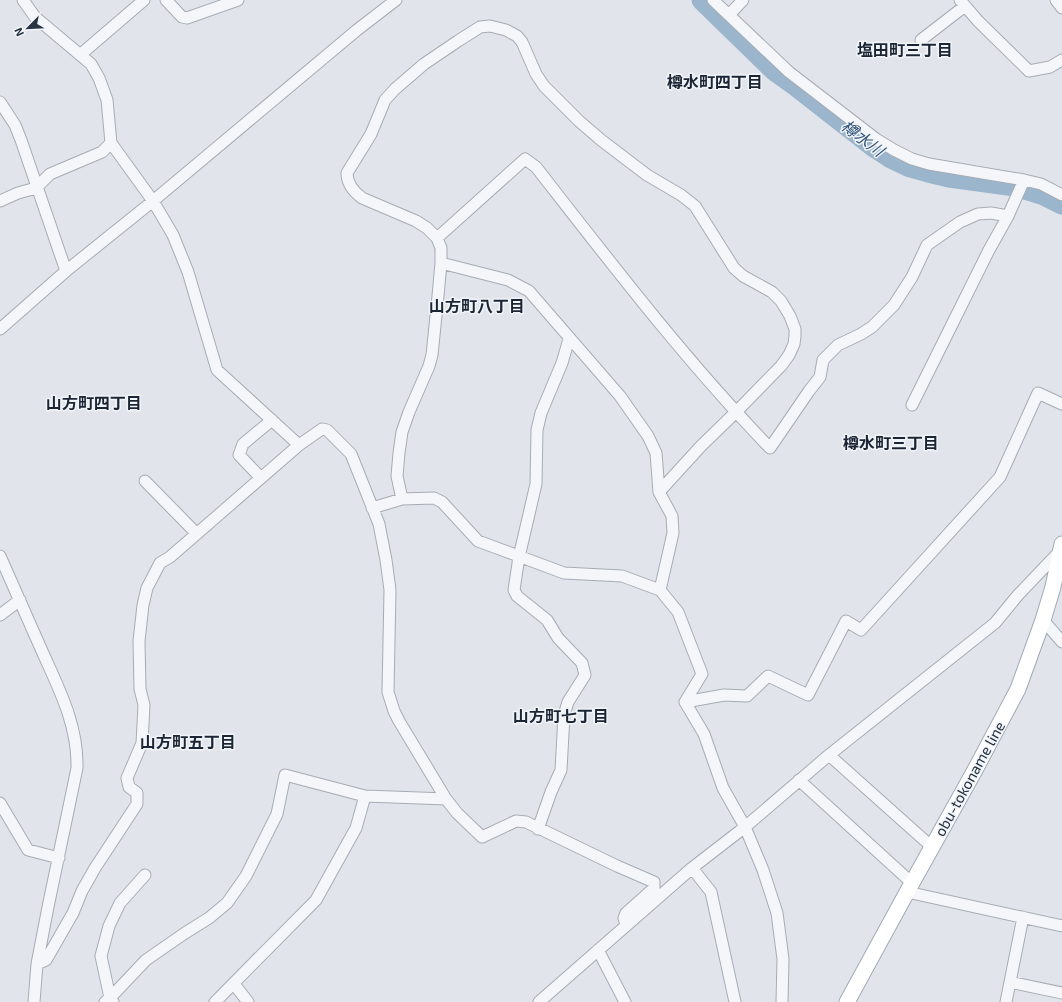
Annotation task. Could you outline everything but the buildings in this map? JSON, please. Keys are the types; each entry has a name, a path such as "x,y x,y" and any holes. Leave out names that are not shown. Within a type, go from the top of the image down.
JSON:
{"main road":[{"name":"obu-tokoname line","path":"847,1002 1018,689 1044,620 1061,548"}],"street":[{"path":"23,0 35,17 91,64 99,78 107,100 111,143 153,201 173,235 188,272 217,370 299,445"},
{"path":"80,55 144,0"},
{"path":"166,0 182,17 187,18 238,0"},
{"path":"0,329 66,271 153,201 357,30 396,0"},
{"path":"713,0 789,72 876,139 894,150 912,159 929,164 1040,184 1062,195"},
{"path":"728,15 743,0"},
{"path":"1056,0 1062,8"},
{"path":"921,40 963,3 978,21 1030,71 1050,67 1062,60"},
{"path":"402,499 397,476 402,432 432,355 441,264 440,248 437,238 428,228 356,193 349,184 347,173 371,134 385,100 408,77 424,64 480,27 490,26 506,30 514,34 519,39 536,74 549,92 579,121 647,175 691,202 698,210 734,268 743,276 772,292 787,310 793,323 795,336 790,355 781,366 701,446 659,492"},
{"path":"0,102 15,125 66,271"},
{"path":"0,201 18,193 36,188 50,174 102,152 111,143"},
{"path":"437,238 525,159 536,167 632,290 736,412 770,448 820,377 823,360 838,345 872,327 894,305 912,277 927,245 960,222 978,214 991,212 1008,216"},
{"path":"912,405 989,250 1018,196 1024,180"},
{"path":"441,264 508,280 529,291 569,339 620,396 652,441 656,453 659,492 672,516 674,533 660,590"},
{"path":"538,829 551,792 561,770 564,715 568,702 585,675 582,663 558,638 547,620 517,596 514,590 536,484 536,430 541,413 562,363 569,339"},
{"path":"686,702 724,695 747,696 768,676 808,695 846,621 861,630 1000,477 1038,393 1062,404"},
{"path":"261,478 239,455 243,444 272,420"},
{"path":"37,964 46,960 73,913 82,891 95,868 138,804 137,793 129,787 127,778 142,743 144,705 140,689 139,642 143,605 147,588 160,563 170,557 299,445 322,429 327,430 351,454 379,524 389,586 388,692 398,721 446,799 457,813 482,837 516,821 526,822 616,866 654,882 654,888 626,913 624,918 626,925"},
{"path":"145,481 196,533"},
{"path":"372,508 402,499 434,498 442,502 478,541 564,573 622,576 660,590 678,612 702,674 686,702"},
{"path":"539,1002 692,868 745,827 829,755 995,623 1018,595 1061,548"},
{"path":"0,556 66,705 76,740 77,768 37,964 34,1002"},
{"path":"0,615 20,600"},
{"path":"1044,620 1062,642"},
{"path":"686,702 704,734 723,788 745,827 763,870 776,914 783,959 782,1002"},
{"path":"829,755 932,847"},
{"path":"110,1001 146,960 185,932 209,918 227,903 246,876 277,814 285,775 365,796 446,799"},
{"path":"799,780 909,888 1022,918 1062,926"},
{"path":"215,1002 316,900 356,828 365,796"},
{"path":"0,803 28,850 59,858"},
{"path":"692,868 711,892 736,1002"},
{"path":"110,1001 102,956 109,926 120,903 145,876"},
{"path":"1006,1002 1022,918"},
{"path":"598,950 625,1002"},
{"path":"1010,982 1062,993"},
{"path":"234,984 248,1002"}],"waterway":[{"name":"樽水川","path":"702,0 775,71 874,147 891,158 910,167 949,177 1015,186 1044,195 1062,204"}],"district":[{"name":"塩田町三丁目","path":"905,50"},
{"name":"樽水町四丁目","path":"715,82"},
{"name":"山方町八丁目","path":"477,306"},
{"name":"山方町四丁目","path":"94,403"},
{"name":"樽水町三丁目","path":"891,443"},
{"name":"山方町七丁目","path":"561,716"},
{"name":"山方町五丁目","path":"188,742"}]}
